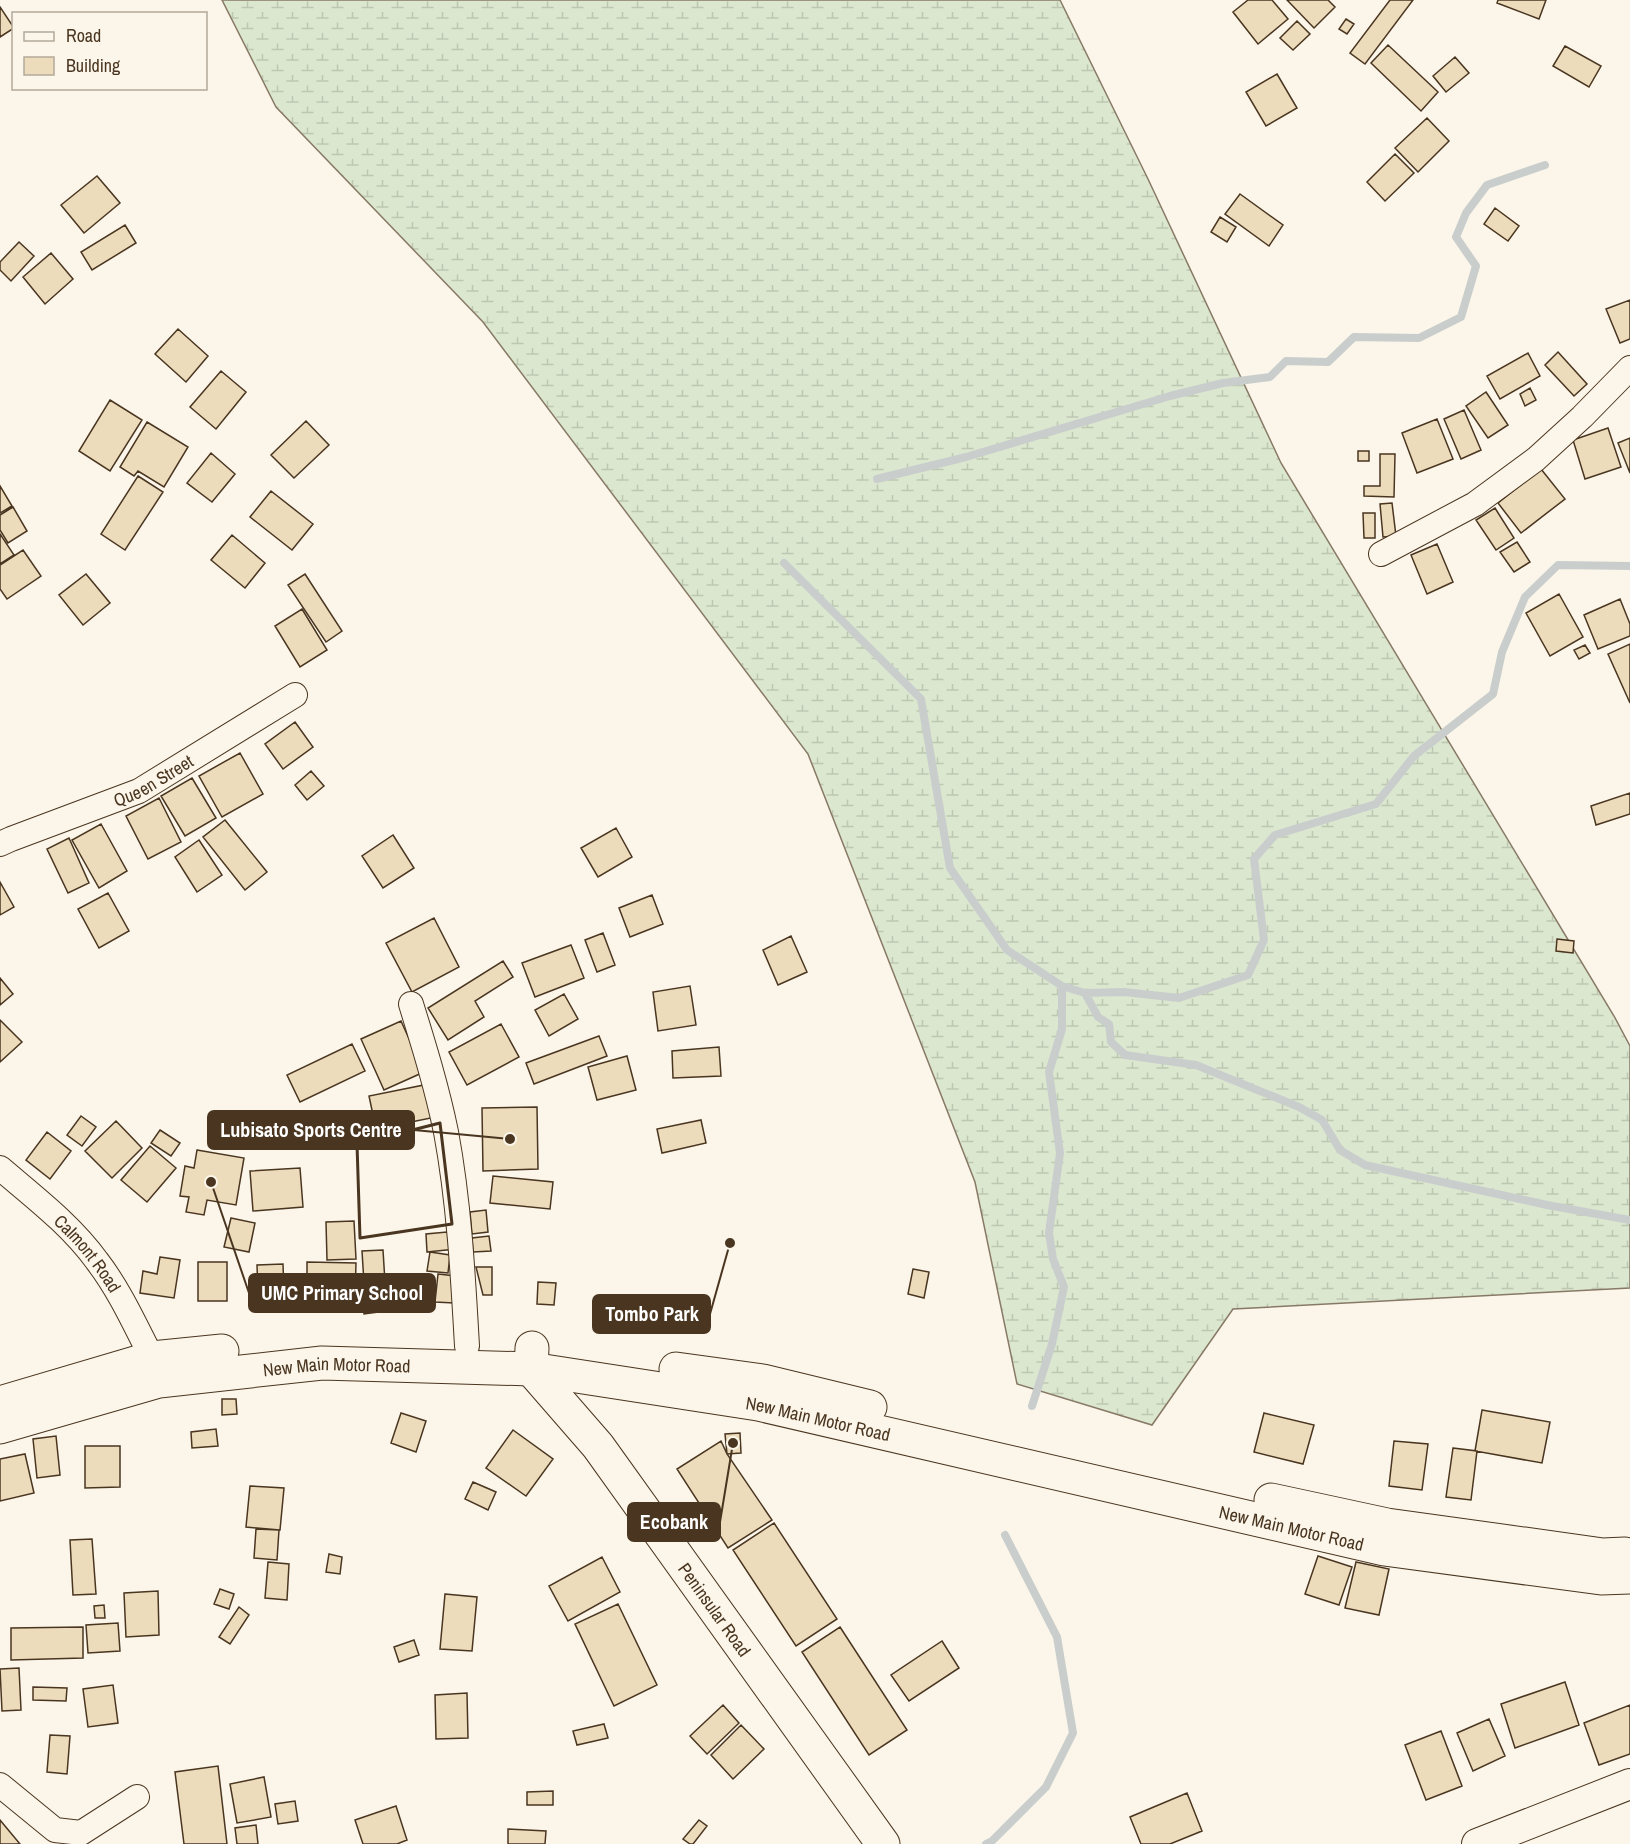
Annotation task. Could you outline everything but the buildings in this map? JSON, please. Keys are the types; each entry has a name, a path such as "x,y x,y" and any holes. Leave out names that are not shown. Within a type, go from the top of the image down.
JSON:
{"main road":[{"name":"New Main Motor Road","path":"0,1402 152,1358 322,1342 467,1346 758,1404 1384,1549 1601,1578 1630,1577"},
{"name":"New Main Motor Road","path":"0,1427 159,1381 322,1363 532,1359 763,1381 1138,1471 1387,1525 1603,1555 1630,1554"},
{"name":"Peninsular Road","path":"532,1359 598,1446 883,1844"}],"street":[{"path":"1381,554 1475,504 1536,459 1582,417 1630,368"},
{"name":"Queen Street","path":"0,844 139,791 295,695"},
{"path":"411,1004 436,1087 446,1134 463,1273 467,1346"},
{"name":"Calmont Road","path":"0,1168 61,1220 96,1259 119,1293 152,1358"},
{"path":"0,1785 55,1830 81,1833 137,1797"},
{"path":"1477,1844 1630,1785"}],"green space":[{"path":"222,0 1060,0 1148,179 1281,463 1630,1046 1630,1288 1233,1309 1152,1425 1017,1384 975,1182 808,754 483,322 276,107"}],"waterway":[{"path":"877,479 966,457 1170,396 1223,383 1270,377 1286,361 1328,362 1354,337 1419,338 1461,317 1476,266 1456,237 1466,213 1487,185 1545,165"},
{"path":"784,563 921,699 950,868 1007,950 1062,986 1062,1029 1049,1072 1060,1153 1049,1233 1053,1259 1064,1287 1052,1344 1032,1406"},
{"path":"1085,993 1124,992 1179,998 1248,975 1264,940 1254,859 1275,835 1376,804 1414,756 1493,694 1502,652 1525,597 1558,565 1630,566"},
{"path":"1062,986 1085,993 1098,1017 1109,1024 1111,1042 1125,1055 1196,1065 1299,1107 1322,1120 1340,1150 1365,1165 1547,1205 1630,1220"},
{"path":"986,1844 992,1841 1046,1787 1073,1733 1057,1637 1005,1535"}],"wall":[{"path":"440,1123 452,1224 360,1238 357,1144 440,1123"}],"place":[{"name":"Lubisato Sports Centre","path":"510,1139"},
{"name":"UMC Primary School","path":"211,1182"},
{"name":"Tombo Park","path":"730,1243"},
{"name":"Ecobank","path":"733,1443"}]}
